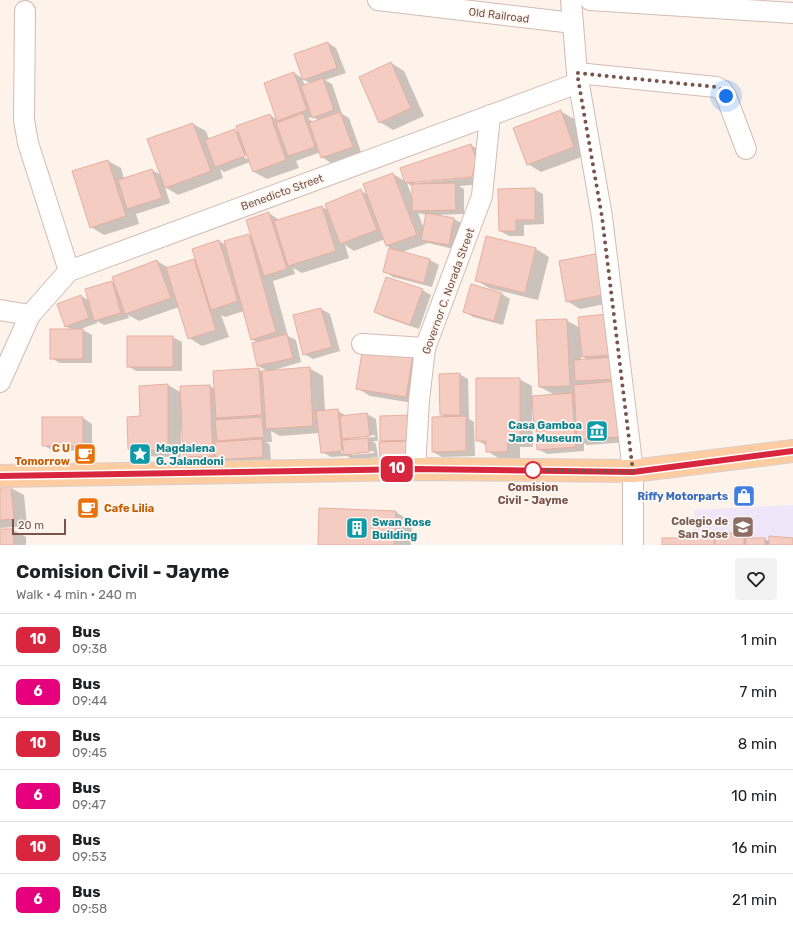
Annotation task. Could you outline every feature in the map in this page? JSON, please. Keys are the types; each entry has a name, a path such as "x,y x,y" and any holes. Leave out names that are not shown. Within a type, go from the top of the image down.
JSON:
{"main road":[{"path":"0,476 415,469 633,472 793,451"}],"street":[{"name":"Old Railroad","path":"378,0 573,23"},
{"path":"571,0 578,78 602,217 633,472 633,545"},
{"path":"590,0 793,13"},
{"path":"25,11 24,120 28,144 69,271"},
{"path":"578,78 716,87 722,90 726,96 746,149"},
{"name":"Benedicto Street","path":"0,382 30,315 69,271 490,115 578,78"},
{"name":"Governor C. Norada Street","path":"415,469 419,400 425,348 482,196 490,115"},
{"path":"0,310 30,315"},
{"path":"362,344 425,348"}],"shaded area":[{"name":"Colegio de San Jose","path":"793,505 793,545 692,545 695,510"}],"building":[{"path":"328,42 337,68 303,80 294,54"},
{"path":"391,62 411,108 379,123 359,77"},
{"path":"294,72 307,110 277,121 264,83"},
{"path":"323,78 334,110 312,118 301,86"},
{"path":"561,110 574,147 527,165 513,128"},
{"path":"340,112 353,147 321,158 309,123"},
{"path":"303,113 315,147 288,156 276,123"},
{"path":"270,114 286,160 253,172 236,126"},
{"path":"193,123 211,171 165,188 147,139"},
{"path":"235,129 245,156 215,167 205,140"},
{"path":"471,144 476,159 472,177 405,183 400,168"},
{"path":"108,160 126,216 90,228 72,171"},
{"path":"152,169 162,198 127,209 118,180"},
{"path":"393,173 417,235 386,246 363,184"},
{"path":"455,183 456,210 412,211 412,184"},
{"path":"535,188 535,220 516,220 516,231 499,231 498,189"},
{"path":"361,189 377,230 340,244 325,204"},
{"path":"322,206 336,251 288,266 274,221"},
{"path":"269,212 287,269 264,276 246,220"},
{"path":"426,213 454,218 449,245 421,240"},
{"path":"249,234 276,332 251,340 224,241"},
{"path":"486,236 536,248 525,293 475,281"},
{"path":"219,240 238,301 211,310 192,249"},
{"path":"389,248 430,259 424,283 383,272"},
{"path":"600,253 608,294 566,302 559,261"},
{"path":"194,259 216,330 188,339 166,268"},
{"path":"157,260 171,298 125,314 112,277"},
{"path":"386,277 423,289 410,325 374,312"},
{"path":"112,281 121,313 94,321 85,289"},
{"path":"471,284 502,293 494,321 463,312"},
{"path":"81,295 89,318 65,327 57,304"},
{"path":"321,308 332,347 303,355 293,315"},
{"path":"607,314 611,355 582,357 578,317"},
{"path":"567,319 570,386 539,387 536,320"},
{"path":"50,329 83,329 83,359 50,359"},
{"path":"287,334 293,358 257,366 252,343"},
{"path":"127,336 173,336 173,367 127,367"},
{"path":"363,347 413,355 406,397 356,389"},
{"path":"615,357 616,379 575,381 574,360"},
{"path":"310,367 313,426 266,429 262,371"},
{"path":"259,368 262,415 216,418 213,371"},
{"path":"460,373 460,415 440,415 439,374"},
{"path":"476,378 520,378 520,440 508,440 507,452 486,452 486,441 476,441"},
{"path":"616,381 619,437 577,440 574,385"},
{"path":"168,384 168,449 162,454 153,450 128,449 127,417 140,416 139,386"},
{"path":"210,385 213,456 183,457 180,386"},
{"path":"572,393 574,424 534,427 532,396"},
{"path":"338,409 342,451 321,453 316,411"},
{"path":"367,413 370,436 342,439 340,416"},
{"path":"411,415 411,440 380,441 380,416"},
{"path":"466,416 466,451 432,452 432,417"},
{"path":"42,417 83,417 83,446 42,446"},
{"path":"262,417 264,437 217,441 215,420"},
{"path":"574,426 576,447 537,450 536,429"},
{"path":"368,438 369,452 344,455 342,440"},
{"path":"262,439 263,457 216,460 215,442"},
{"path":"407,441 407,458 380,458 379,442"},
{"path":"11,487 14,519 0,520 0,488"},
{"name":"Swan Rose Building","path":"319,508 396,511 394,545 318,545"},
{"path":"0,529 13,529 14,545 0,545"},
{"path":"715,533 744,533 744,545 715,545"},
{"path":"769,536 793,538 793,545 769,545"},
{"path":"662,538 714,538 714,545 662,545"},
{"path":"746,538 765,538 765,545 746,545"}],"bus line":[{"name":"10","path":"0,476 415,469 633,472 793,451"}],"place":[{"name":"Casa Gamboa Jaro Museum","path":"597,431"},
{"name":"C U Tomorrow","path":"85,454"},
{"name":"Magdalena G. Jalandoni","path":"140,454"},
{"name":"Comision Civil - Jayme","path":"533,470"},
{"name":"Riffy Motorparts","path":"744,496"},
{"name":"Cafe Lilia","path":"88,508"},
{"name":"Colegio de San Jose","path":"743,527"},
{"name":"Swan Rose Building","path":"357,528"}],"route":[{"path":"533,470 633,472 602,217 577,73 716,87 722,90 726,96"}]}
